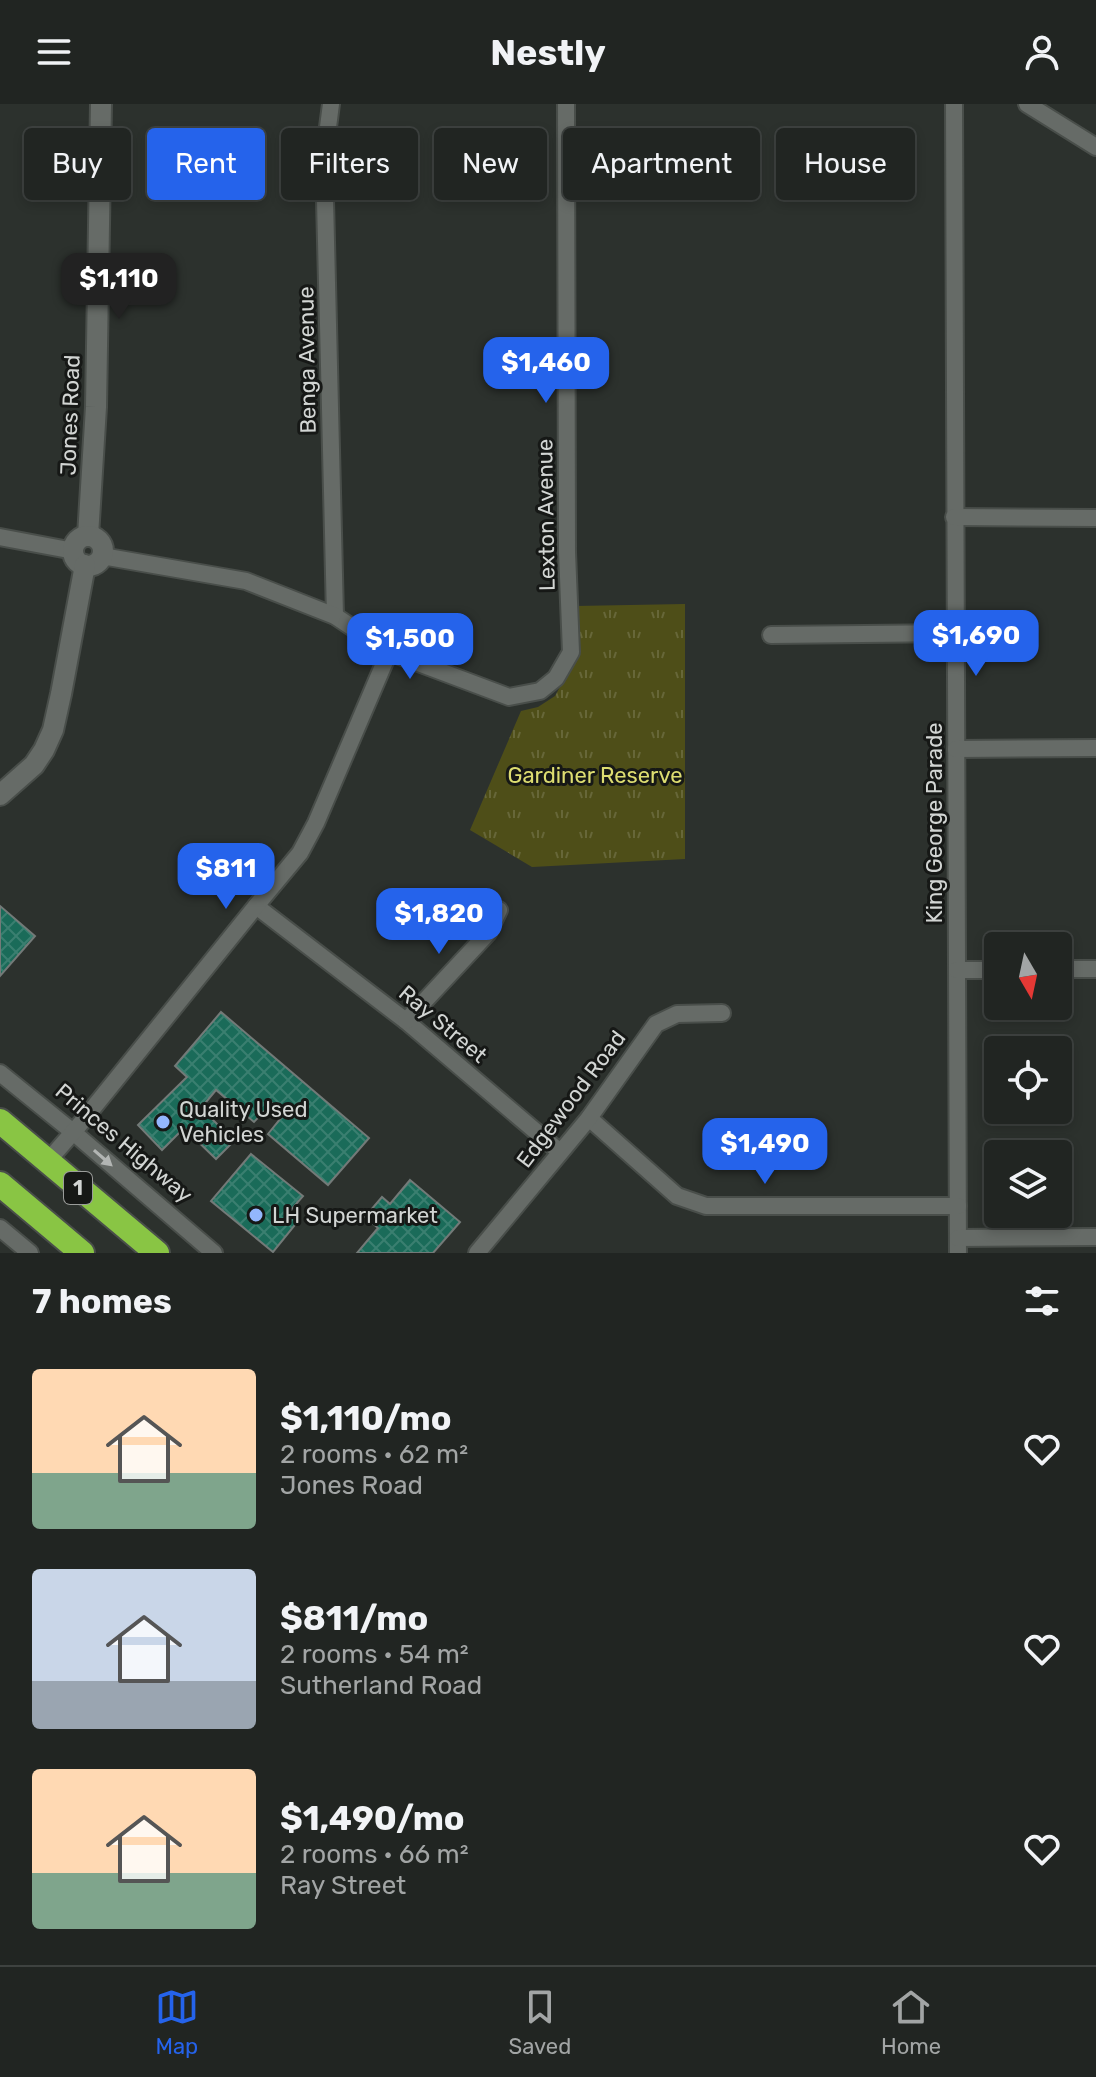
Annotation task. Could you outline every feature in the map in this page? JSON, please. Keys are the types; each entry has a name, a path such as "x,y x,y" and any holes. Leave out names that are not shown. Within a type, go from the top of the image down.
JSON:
{"highway":[{"name":"1","path":"0,1121 157,1253"},
{"name":"1","path":"0,1184 82,1253"}],"main road":[{"name":"Jones Road","path":"0,795 34,765 53,730 87,552 96,407 101,104"}],"street":[{"name":"Benga Avenue","path":"331,104 324,158 335,616"},
{"name":"Lexton Avenue","path":"389,652 509,697 540,691 556,678 571,652 567,552 566,104"},
{"name":"King George Parade","path":"954,104 958,1246"},
{"path":"1027,104 1096,147"},
{"path":"954,517 1096,518"},
{"path":"0,537 246,581 335,616 389,652 316,823 300,853 47,1162"},
{"path":"771,635 956,633"},
{"path":"956,749 1096,748"},
{"name":"Ray Street","path":"256,906 406,1021 560,1152"},
{"path":"406,1021 488,933 499,910"},
{"path":"1072,969 1096,969"},
{"path":"957,970 984,970"},
{"name":"Edgewood Road","path":"477,1253 589,1118 656,1024 677,1014 722,1013"},
{"name":"Princes Highway","path":"0,1073 214,1253"},
{"path":"589,1118 677,1196 706,1206 958,1206"},
{"path":"0,1228 30,1253"},
{"path":"958,1246 1096,1237"}],"green space":[{"name":"Gardiner Reserve","path":"685,604 685,859 532,867 470,830 521,711 538,707 555,696 575,659 576,606"}],"building":[{"path":"0,906 35,936 0,976"},
{"path":"221,1012 369,1138 328,1185 268,1134 284,1114 272,1103 254,1122 216,1090 201,1108 234,1141 216,1159 184,1128 162,1150 138,1125 187,1077 175,1066"},
{"path":"251,1154 303,1196 289,1212 299,1220 273,1252 211,1201"},
{"path":"410,1180 460,1222 433,1253 357,1253 378,1228 365,1217 382,1197 390,1204"}],"place":[{"name":"Quality Used Vehicles","path":"163,1122"},
{"name":"LH Supermarket","path":"256,1215"}]}
